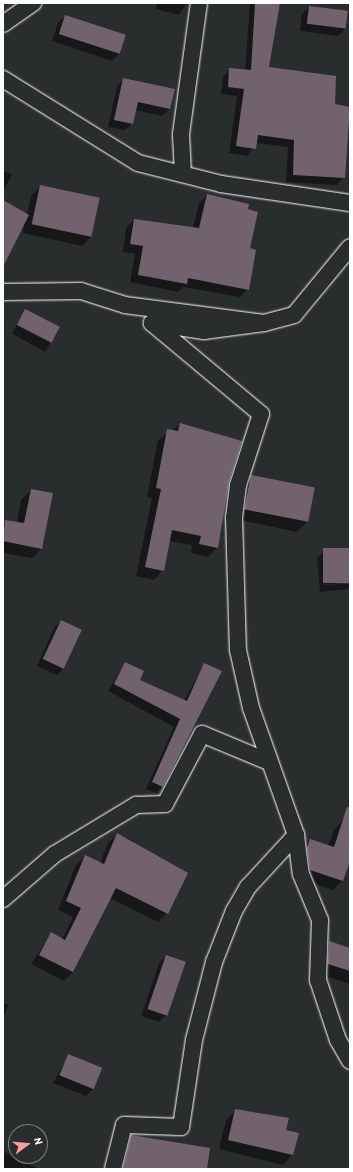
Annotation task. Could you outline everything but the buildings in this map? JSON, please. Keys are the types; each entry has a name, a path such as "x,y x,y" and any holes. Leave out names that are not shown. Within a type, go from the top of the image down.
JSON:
{"street":[{"path":"3,24 33,3"},
{"path":"183,174 181,134 199,3"},
{"path":"3,79 119,154 138,163 222,184 350,203"},
{"path":"350,246 294,314 264,323 204,331 152,323 261,414 238,485 234,517 238,650 269,762 296,835 301,874 320,920 318,980 338,1040 350,1061"},
{"path":"3,292 81,291 125,305 264,323"},
{"path":"3,899 55,854 136,805 166,804 202,734 269,762"},
{"path":"113,1169 124,1125 181,1127 194,1040 214,962 234,912 248,887 296,835"}]}
